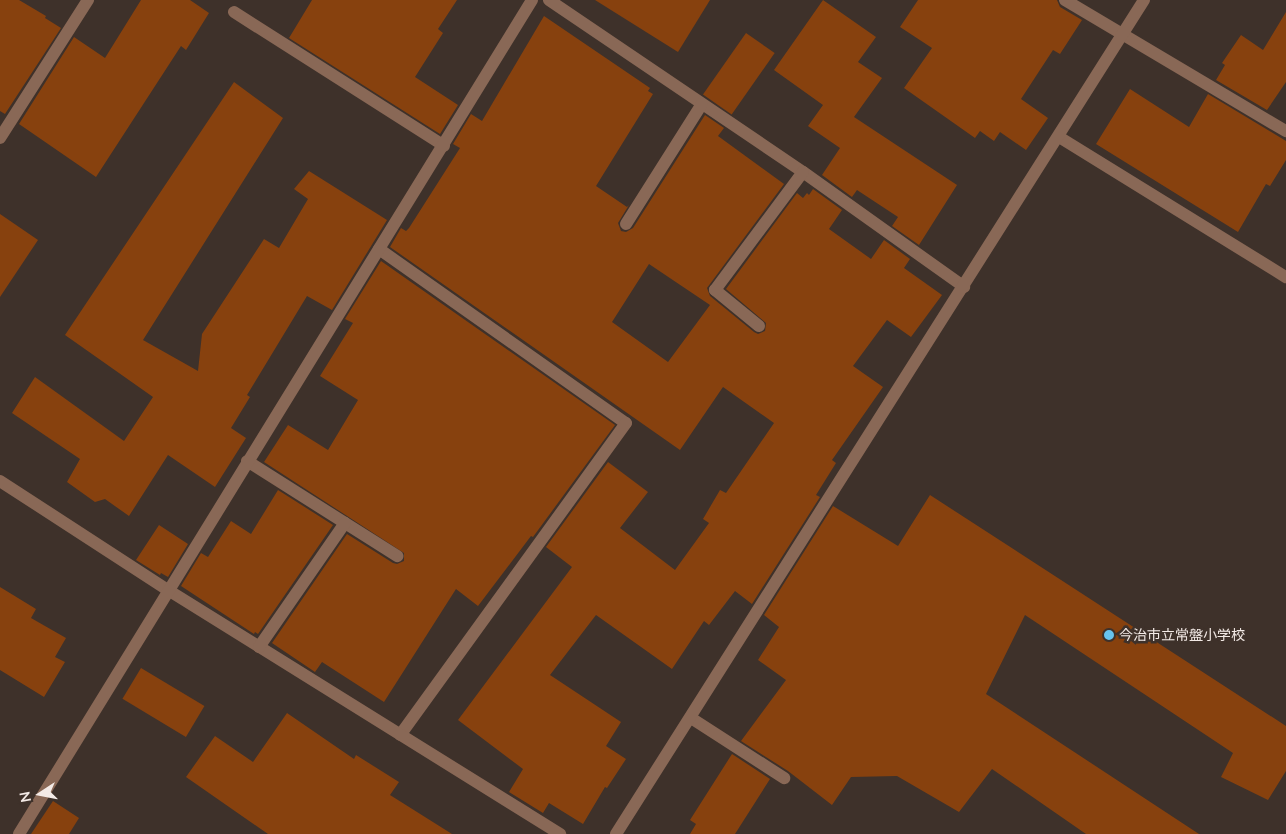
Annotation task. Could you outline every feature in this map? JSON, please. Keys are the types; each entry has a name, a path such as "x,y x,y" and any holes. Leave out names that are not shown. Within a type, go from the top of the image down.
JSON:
{"street":[{"path":"0,138 88,0"},
{"path":"19,834 247,461 444,146 532,0"},
{"path":"549,0 803,172 964,287"},
{"path":"1065,0 1286,131"},
{"path":"616,834 1123,36 1144,0"},
{"path":"234,12 444,146"},
{"path":"626,224 702,104"},
{"path":"1059,137 1286,277"},
{"path":"759,326 715,290 803,172"},
{"path":"379,249 626,423 400,735"},
{"path":"247,461 397,556"},
{"path":"0,480 168,590 560,834"},
{"path":"259,647 345,523"},
{"path":"690,718 784,778"}],"building":[{"path":"0,0 19,0 46,16 45,18 61,28 5,114 0,111"},
{"path":"141,0 190,0 209,13 186,50 181,46 96,177 19,124 74,37 105,58"},
{"path":"312,0 457,0 438,29 443,33 415,77 458,105 440,134 289,38"},
{"path":"595,0 710,0 678,52"},
{"path":"823,0 876,37 858,62 882,78 854,117 957,185 919,245 892,226 898,217 857,190 852,197 822,175 840,148 808,126 823,105 774,70"},
{"path":"918,0 1057,0 1060,7 1082,20 1060,54 1053,50 1021,99 1048,118 1026,150 1000,132 994,141 980,131 975,138 904,88 932,48 900,27"},
{"path":"1286,12 1286,82 1267,110 1216,80 1225,65 1222,63 1241,35 1263,50"},
{"path":"544,16 650,88 648,91 653,94 596,186 627,207 629,205 618,223 621,231 626,232 633,228 705,115 724,128 718,136 784,184 707,288 710,296 754,332 758,334 765,331 766,323 726,289 797,193 803,198 807,193 809,195 813,189 842,210 829,229 871,259 884,240 910,259 904,268 942,295 911,337 887,320 853,366 883,387 832,460 836,463 816,495 820,497 752,604 735,591 709,625 704,621 672,669 596,615 550,675 621,722 606,746 626,759 607,788 605,787 583,824 549,803 543,813 509,792 523,769 458,720 572,567 546,547 608,462 648,492 620,528 675,570 709,523 703,519 720,490 726,493 774,423 723,387 680,450 390,247 401,228 406,231 409,228 460,148 453,144 471,114 482,121","holes":["649,264 710,305 668,362 612,322"]},
{"path":"746,33 775,53 732,115 703,94"},
{"path":"234,82 283,118 143,340 198,371 202,334 264,239 279,248 308,199 294,189 309,171 387,220 332,310 307,296 247,395 250,397 231,428 246,438 215,487 168,455 129,516 105,499 95,502 67,482 80,459 12,413 35,377 124,441 153,397 65,335"},
{"path":"1130,89 1189,127 1208,94 1286,141 1286,160 1270,186 1266,184 1238,232 1096,144"},
{"path":"0,214 38,240 0,297"},
{"path":"381,261 615,425 533,537 531,536 478,606 456,589 384,702 322,662 315,672 272,643 347,534 393,563 397,564 404,561 404,553 264,462 288,425 328,450 358,400 320,376 353,323 345,319"},
{"path":"278,490 333,525 258,634 255,632 254,634 181,586 201,553 208,557 231,521 251,534"},
{"path":"930,495 1286,726 1286,771 1268,800 1221,777 1233,753 1025,615 986,694 1199,834 1086,834 992,769 959,812 897,776 851,777 832,805 788,771 741,741 786,680 758,660 779,627 764,615 833,506 898,546"},
{"path":"159,525 188,544 168,577 161,573 160,575 136,560"},
{"path":"0,587 36,609 31,618 66,638 55,657 65,662 44,697 0,670"},
{"path":"141,668 204,706 186,737 122,699"},
{"path":"287,713 354,759 356,755 399,782 390,795 452,834 268,834 186,777 215,736 253,762"},
{"path":"732,754 770,779 735,834 690,834 696,824 690,820"},
{"path":"53,801 79,818 69,834 31,834"}],"place":[{"name":"今治市立常盤小学校","path":"1109,635"}]}
